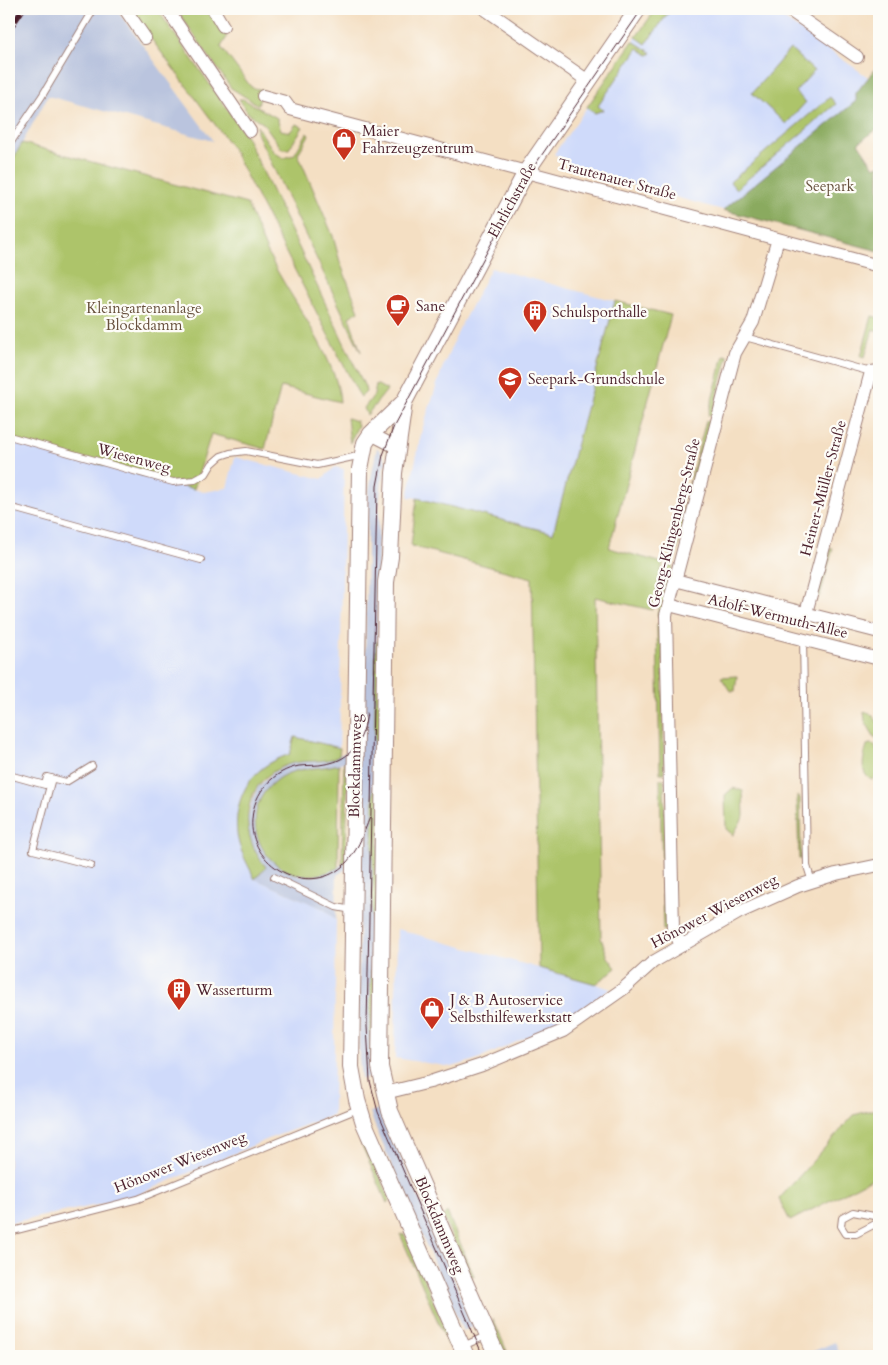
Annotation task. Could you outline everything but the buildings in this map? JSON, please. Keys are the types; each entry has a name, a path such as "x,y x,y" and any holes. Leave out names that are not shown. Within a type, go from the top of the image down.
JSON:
{"street":[{"path":"125,9 145,38"},
{"path":"167,9 250,131"},
{"path":"213,9 224,26"},
{"path":"485,9 588,81"},
{"name":"Ehrlichstraße","path":"404,402 526,172 638,9"},
{"path":"788,9 857,57"},
{"name":"Trautenauer Straße","path":"263,96 285,102 290,109 879,266"},
{"name":"Georg-Klingenberg-Straße","path":"681,945 673,929 666,615 735,353 753,322 778,239"},
{"name":"Heiner-Müller-Straße","path":"806,613 875,372"},
{"name":"Blockdammweg","path":"404,402 371,434 362,455 360,469 350,1048 358,1104 464,1352"},
{"name":"Blockdammweg","path":"404,402 396,447 390,556 386,582 378,1047 384,1092 390,1111 497,1356"},
{"path":"371,434 396,447"},
{"name":"Adolf-Wermuth-Allee","path":"675,580 879,632"},
{"name":"Adolf-Wermuth-Allee","path":"669,605 879,659"},
{"name":"Hönower Wiesenweg","path":"384,1092 430,1082 482,1065 563,1031 622,989 653,962 740,912 812,882 879,865"},
{"path":"358,1104 384,1092"}],"lane":[{"path":"9,146 42,96 94,9"},
{"path":"745,337 875,372"},
{"name":"Wiesenweg","path":"9,436 173,482 195,480 206,474 212,464 221,456 230,453 246,451 316,465 362,455"},
{"path":"9,507 201,560"},
{"path":"803,640 807,866 812,882"},
{"path":"9,775 45,785 47,777 66,782 92,766"},
{"path":"52,778 33,850 91,865"},
{"path":"274,877 336,907 352,910"},
{"name":"Hönower Wiesenweg","path":"9,1232 132,1201 358,1104"},
{"path":"879,1217 853,1212 842,1218 840,1226 846,1234 856,1234 879,1222"},
{"path":"464,1352 488,1335"}],"shaded area":[{"path":"9,9 116,9 213,141 48,96 9,167"},
{"path":"656,9 769,9 868,77 856,93 857,101 723,210 574,169 554,154"},
{"name":"Seepark-Grundschule","path":"491,268 615,301 553,534 418,498 408,497 422,430 442,369 459,329"},
{"path":"9,440 204,492 227,488 235,457 322,479 335,467 344,469 339,756 259,771 250,780 240,799 238,812 255,879 324,909 336,920 333,1115 273,1137 127,1199 9,1223"},
{"path":"377,447 388,464 384,465 379,504 370,1039 373,1077 361,1079 359,1057 359,749 364,716 368,495"},
{"path":"348,751 348,760 331,767 306,769 262,797 256,821 256,829 268,857 283,869 299,876 315,876 338,868 346,861 346,869 337,875 336,920 324,909 255,879 266,867 249,839 247,821 252,800 258,787 274,772 290,764 335,758"},
{"path":"397,929 611,989 554,1028 549,1027 479,1059 452,1067 395,1058"},
{"path":"380,1109 474,1326 463,1331 374,1124 370,1112"},
{"path":"835,1342 841,1356 802,1356"}],"green space":[{"path":"129,9 157,9 246,136 365,387 366,392 361,397 231,146"},
{"path":"176,9 209,9 227,37 221,47 251,87 262,90 258,105 231,88"},
{"path":"656,9 671,9 646,44 636,37"},
{"path":"633,41 652,53 648,55 638,48 598,106 603,110 595,113 587,107"},
{"path":"790,49 814,71 795,92 806,102 786,124 752,93"},
{"name":"Seepark","path":"879,64 879,128 858,143 874,167 879,165 879,251 723,210 856,101 856,93"},
{"path":"830,97 836,104 736,189 730,182"},
{"path":"239,99 243,99 277,118 281,130 290,132 296,124 303,127 289,149 282,149 264,124 248,113"},
{"path":"257,126 274,152 283,158 294,155 307,133 309,135 298,154 333,236 340,262 359,311 349,317 361,352 257,133"},
{"name":"Kleingartenanlage Blockdamm","path":"22,143 247,204 271,259 324,352 338,387 340,402 281,387 265,449 211,434 194,489 9,440 9,167"},
{"path":"615,301 671,315 609,548 663,563 652,610 595,597 601,938 608,957 616,968 596,984 539,968 532,578 411,546 417,498 553,533"},
{"path":"872,316 879,318 879,331 873,329 865,357 861,356"},
{"path":"724,355 728,356 712,416 708,415"},
{"path":"376,384 387,390 367,415 364,408 374,395"},
{"path":"347,418 356,421 358,425 350,443"},
{"path":"706,421 711,422 692,494 687,492"},
{"path":"686,499 690,500 675,558 671,557"},
{"path":"833,548 820,596 817,596 830,549"},
{"path":"668,565 673,566 662,616 657,616"},
{"path":"657,624 662,624 664,773 660,773"},
{"path":"376,642 382,642 375,1076 373,1077 370,1039"},
{"path":"737,676 735,691 730,691 721,677"},
{"path":"864,712 873,715 879,725 879,735 875,738 865,721"},
{"path":"295,737 340,748 339,756 327,760 290,764 274,771 253,794 249,808 250,838 256,853 266,867 255,879 238,840 237,818 241,797 252,778 259,771 290,754"},
{"path":"870,744 876,748 879,762 879,774 872,780 863,769 867,745"},
{"path":"348,760 346,861 342,865 344,762"},
{"path":"339,764 338,868 314,875 293,873 276,864 263,849 256,832 256,813 263,794 279,778 286,774"},
{"path":"660,779 664,779 667,930 663,930"},
{"path":"733,788 743,791 744,816 733,835 726,829 725,795"},
{"path":"797,796 800,798 801,859 799,859"},
{"path":"879,1108 879,1175 790,1221 779,1199 854,1115"},
{"path":"364,1140 390,1199 387,1203 360,1141"},
{"path":"447,1212 474,1276 469,1276 443,1216"},
{"path":"400,1234 405,1235 450,1339 448,1345"},
{"path":"493,1319 509,1356 504,1356 491,1326"}],"tram line":[{"path":"483,1356 378,1112 370,1081 367,1026 377,486 383,455 394,426 528,175 642,9"},
{"path":"367,713 360,739 350,753 343,758 322,765 299,766 290,769 266,784 254,809 252,819 253,836 259,850 270,863 282,872 297,877 313,879 329,875 348,861 359,843 370,817"}],"railway":[{"path":"9,15 13,9"},
{"path":"9,30 23,9"}],"place":[{"name":"Maier Fahrzeugzentrum","path":"344,161"},
{"name":"Sane","path":"398,327"},
{"name":"Schulsporthalle","path":"535,333"},
{"name":"Seepark-Grundschule","path":"510,400"},
{"name":"Wasserturm","path":"179,1011"},
{"name":"J & B Autoservice Selbsthilfewerkstatt","path":"432,1030"}]}
